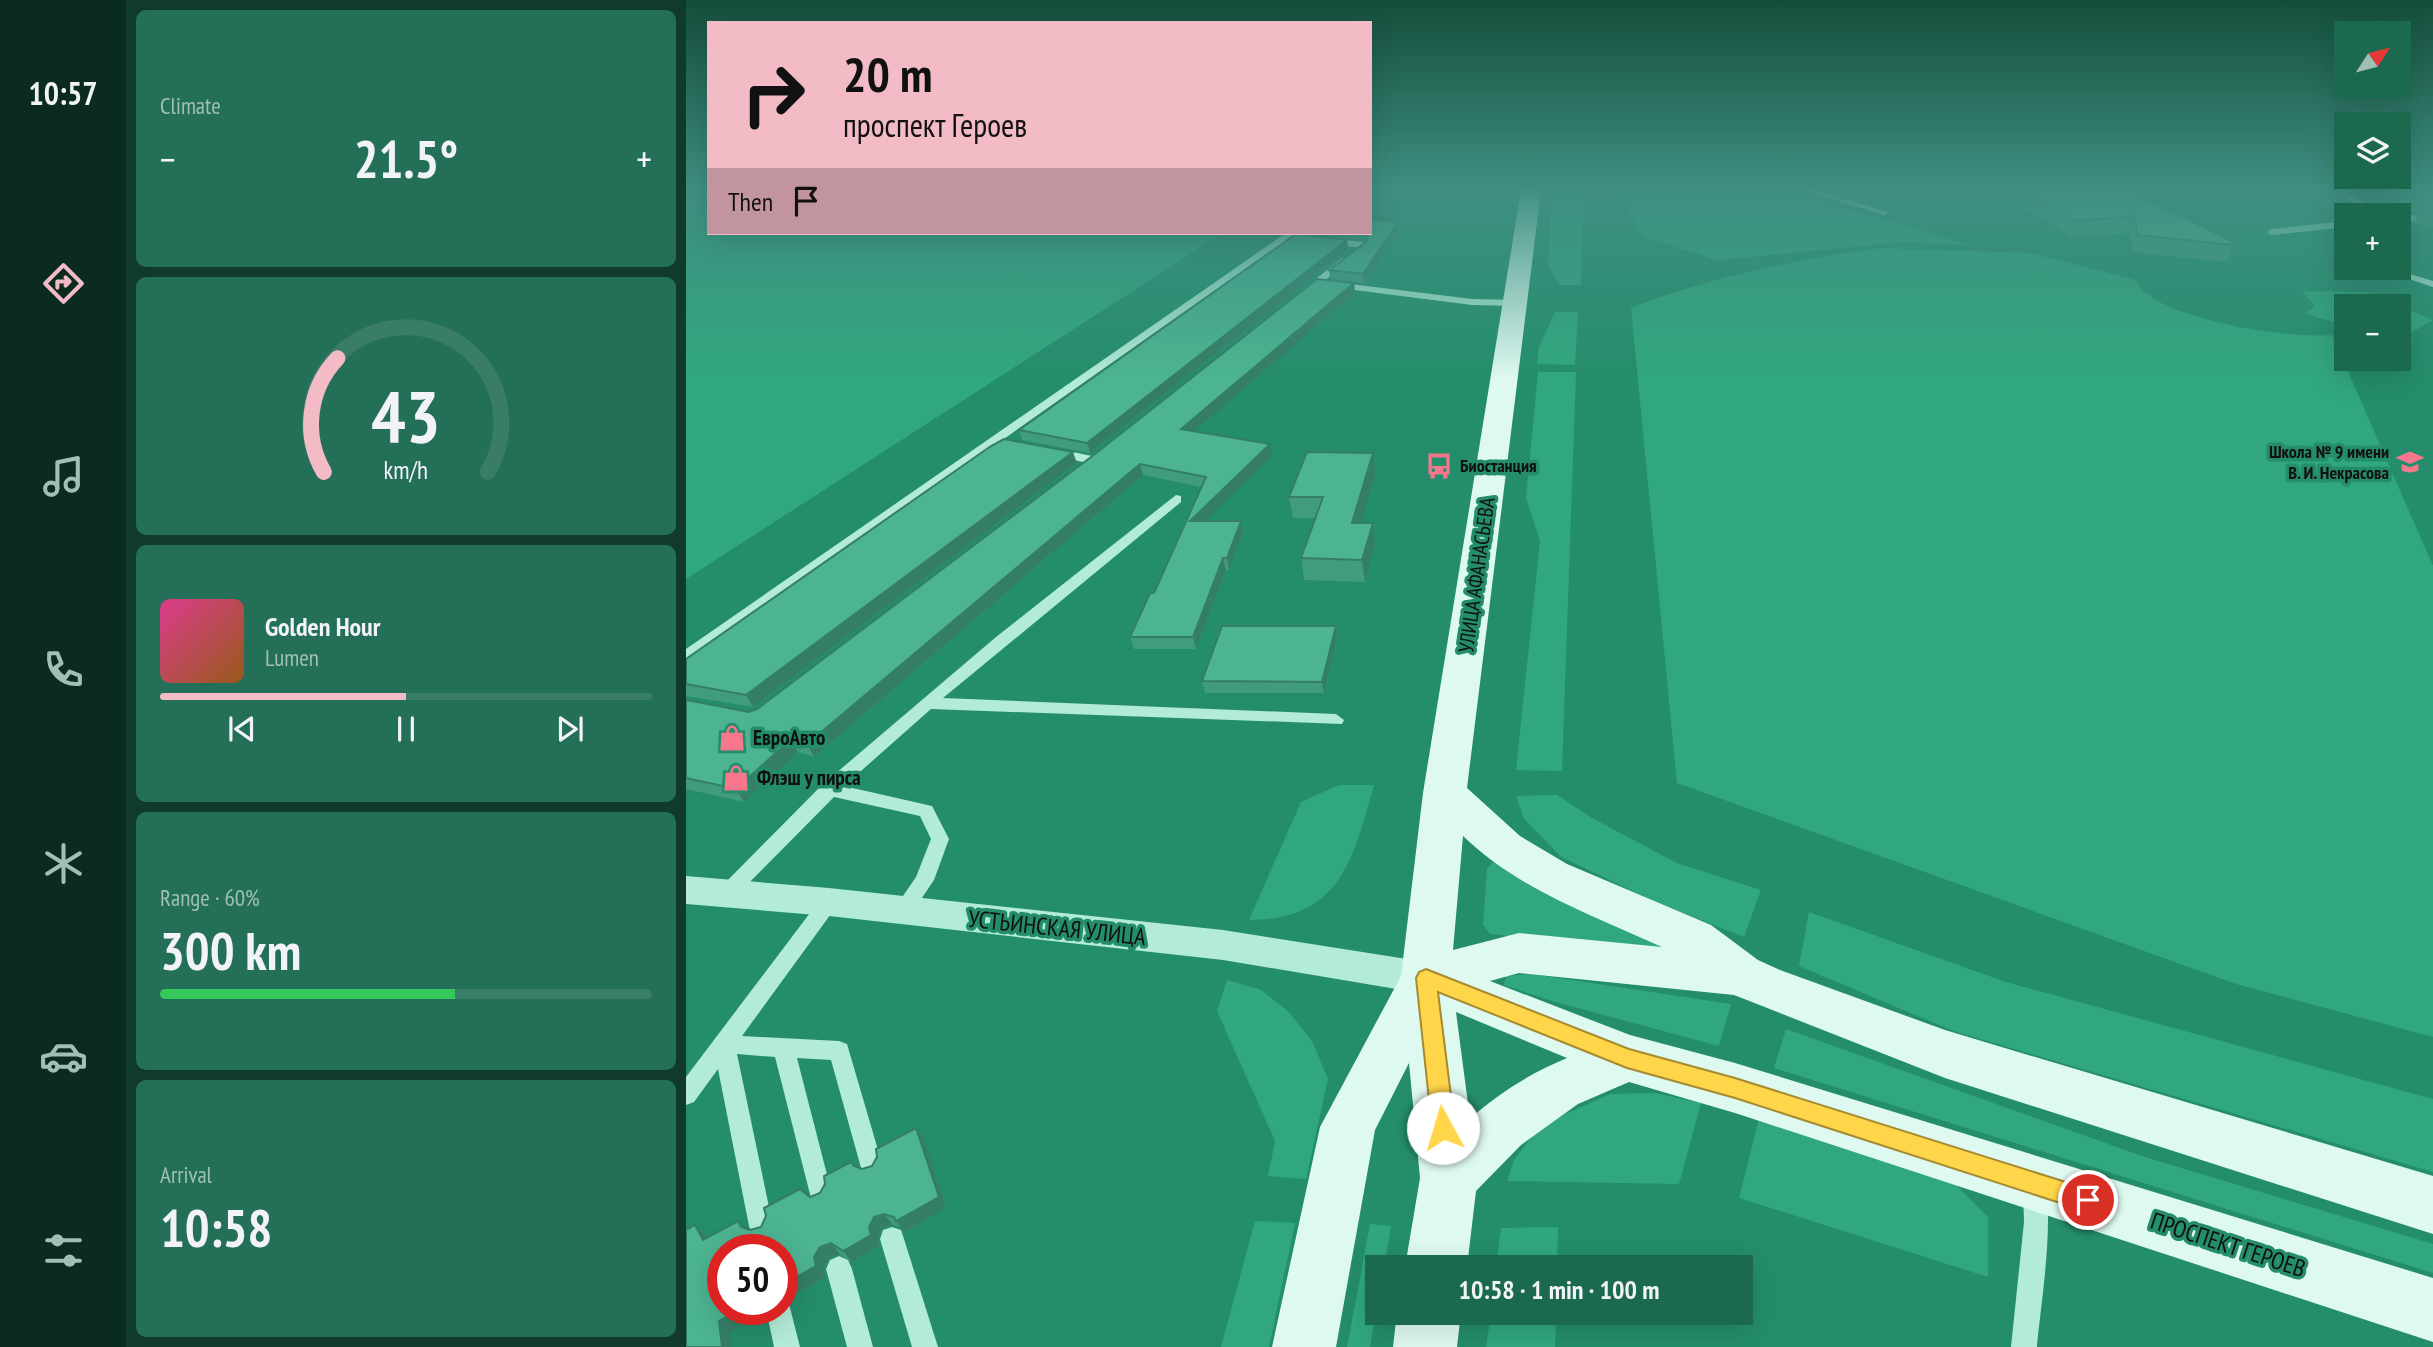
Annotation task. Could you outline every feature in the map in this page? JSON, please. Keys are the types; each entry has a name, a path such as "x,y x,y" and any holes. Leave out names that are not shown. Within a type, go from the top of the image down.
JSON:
{"main road":[{"name":"УЛИЦА АФАНАСЬЕВА","path":"1426,978 1445,793 1523,253"},
{"path":"1445,793 1504,848 1551,877 1694,939 1740,975"},
{"path":"1304,1347 1348,1127 1426,978 1519,953 1740,975 1945,1054 2433,1205"},
{"path":"1426,978 1449,1178 1438,1255"},
{"name":"ПРОСПЕКТ ГЕРОЕВ","path":"1426,978 1627,1058 1735,1088 2433,1310"},
{"path":"1449,1178 1501,1127 1559,1087 1627,1058"},
{"path":"1425,1347 1428,1325"}],"street":[{"name":"УСТЬИНСКАЯ УЛИЦА","path":"686,890 829,902 1223,945 1426,978"}],"lane":[{"path":"686,656 1002,442 1263,253"},
{"path":"1296,300 1354,253"},
{"path":"2411,277 2433,284"},
{"path":"1318,283 1458,300 1516,303"},
{"path":"1044,450 1093,460"},
{"path":"727,893 828,789 926,703 1175,499"},
{"path":"926,703 1336,720"},
{"path":"828,789 926,811 940,838 924,880 902,912"},
{"path":"686,1095 829,902"},
{"path":"724,1044 839,1051 871,1167"},
{"path":"724,1044 761,1226"},
{"path":"784,1048 820,1194"},
{"path":"2024,1347 2036,1222 2035,1184"},
{"path":"892,1239 925,1347"},
{"path":"839,1269 860,1347"},
{"path":"782,1325 787,1347"}],"green space":[{"path":"686,253 1192,253 686,579"},
{"path":"1549,253 1582,253 1581,285 1559,285 1548,264"},
{"path":"1695,253 1790,253 1717,260"},
{"path":"1850,253 2030,253 2135,280 2147,294 2168,306 2195,316 2257,330 2332,335 2334,371 2348,371 2433,566 2433,1037 2236,984 1677,783 1631,308 1692,287 1755,270"},
{"path":"2302,291 2372,294 2334,294 2334,322 2306,314 2315,306"},
{"path":"2411,311 2433,320 2411,333"},
{"path":"1555,312 1578,312 1575,365 1537,364 1539,347"},
{"path":"1538,372 1576,372 1562,771 1516,770 1540,541 1526,498"},
{"path":"1339,785 1374,785 1359,837 1338,880 1323,897 1304,909 1280,917 1249,920 1301,802"},
{"path":"1557,795 1592,818 1677,863 1761,890 1744,937 1656,902 1561,857 1524,819 1516,796"},
{"path":"1496,858 1707,958 1490,934 1483,925 1487,869"},
{"path":"1809,912 2006,982 2433,1099 2433,1172 1953,1031 1799,966"},
{"path":"1532,974 1731,1004 1719,1046 1555,1002 1504,985 1506,976"},
{"path":"1227,980 1261,990 1288,1011 1312,1041 1328,1079 1306,1179 1268,1176 1275,1141 1217,1011"},
{"path":"1786,1029 2142,1156 2433,1244 2433,1273 1774,1068"},
{"path":"1655,1093 1701,1103 1679,1184 1507,1181 1514,1160 1533,1135 1561,1116 1610,1094"},
{"path":"1759,1119 1956,1185 1988,1217 1988,1277 1739,1198"},
{"path":"1255,1221 1295,1223 1269,1347 1221,1347"},
{"path":"1370,1224 1391,1226 1386,1255 1365,1255 1365,1325 1374,1325 1370,1347 1347,1347"},
{"path":"1558,1227 1557,1255 1498,1255 1501,1228"},
{"path":"1489,1325 1556,1325 1555,1347 1486,1347"}],"building":[{"path":"1269,253 1331,253 1087,443 1019,430"},
{"path":"1351,253 1377,253 1363,274 1329,270"},
{"path":"1317,279 1354,283 1181,429 1270,444 1190,521 1241,521 1227,558 1223,558 1193,637 1130,637 1150,593 1154,593 1206,477 1140,464 807,744 790,740 736,789 686,778 686,700 749,712 757,709 1095,454"},
{"path":"1004,439 1073,452 746,695 686,684 686,659"},
{"path":"1307,452 1373,453 1352,523 1373,523 1362,560 1301,558 1323,497 1289,497"},
{"path":"1222,626 1336,626 1322,682 1202,681"},
{"path":"916,1128 939,1197 896,1221 894,1217 884,1214 874,1217 869,1227 871,1235 843,1251 831,1243 820,1247 814,1257 816,1266 798,1276 798,1234 714,1234 738,1221 741,1227 750,1230 761,1227 766,1216 764,1208 800,1189 810,1197 820,1193 825,1184 824,1176 851,1162 862,1169 872,1166 877,1157 876,1149"},
{"path":"695,1225 703,1240 707,1238 707,1325 719,1325 722,1347 686,1347 686,1230"}],"place":[{"name":"Школа № 9 имени В. И. Некрасова","path":"2410,462"},
{"name":"Биостанция","path":"1439,466"},
{"name":"ЕвроАвто","path":"732,738"},
{"name":"Флэш у пирса","path":"736,778"}],"route":[{"path":"1443,1128 1426,978 1627,1058 1735,1088 2088,1200"}]}
